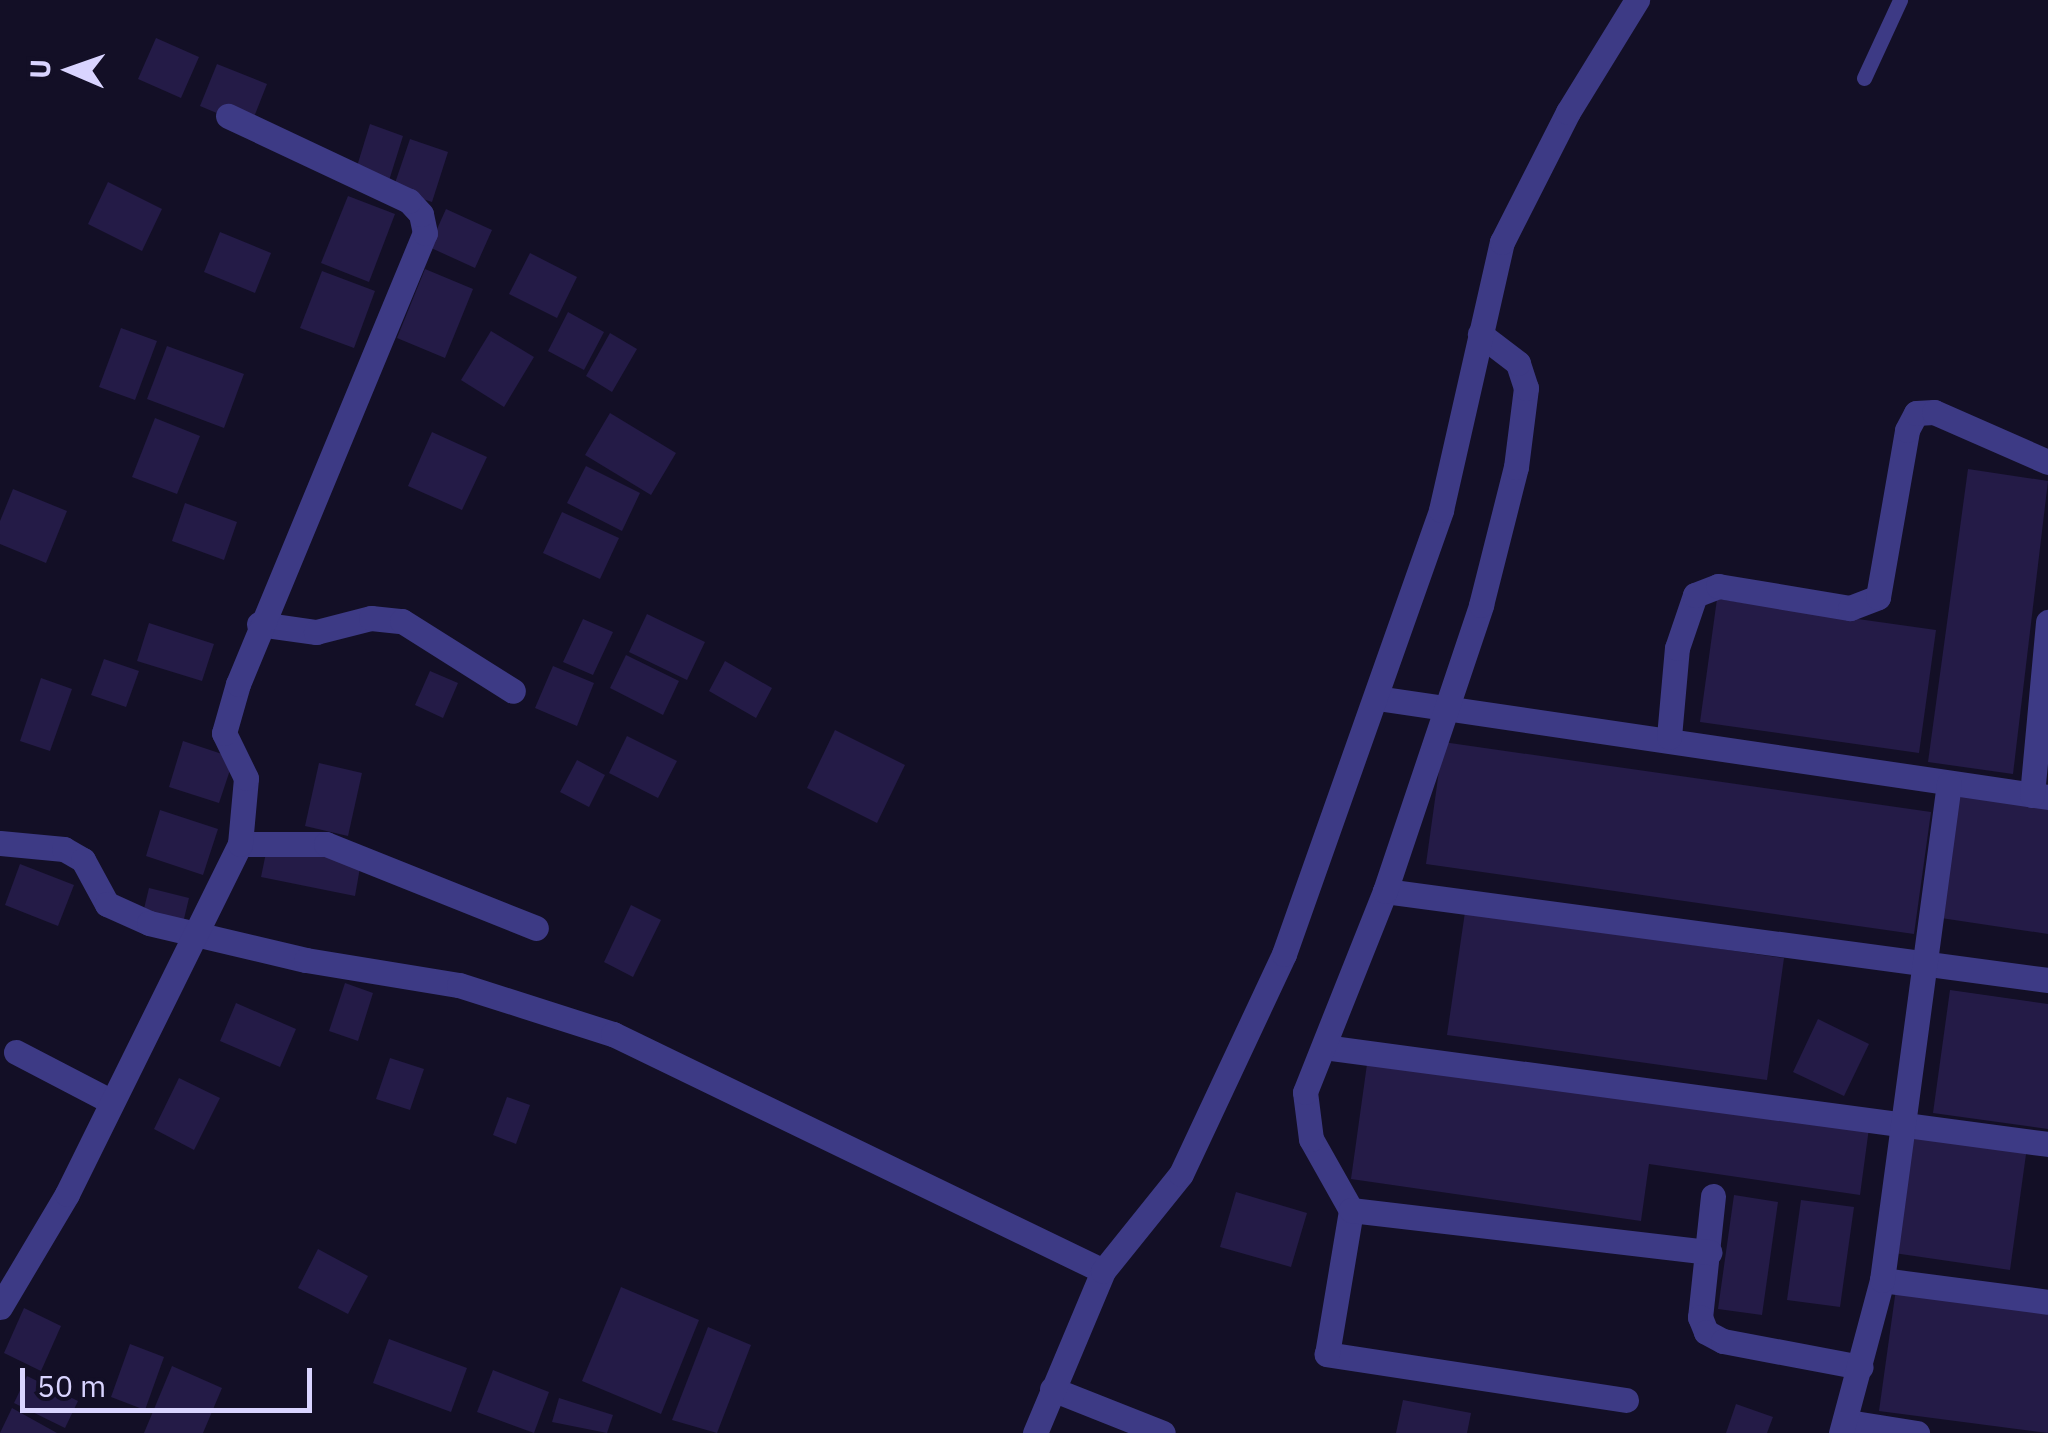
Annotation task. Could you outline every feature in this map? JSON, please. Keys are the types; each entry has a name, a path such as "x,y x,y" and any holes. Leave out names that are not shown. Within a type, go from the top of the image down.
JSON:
{"street":[{"path":"1035,1433 1103,1270 1181,1174 1234,1072 1284,954 1441,510 1502,242 1568,112 1637,0"},
{"path":"0,1306 112,1102 240,844 246,778 224,734 260,624 425,233 422,214 409,201 228,116"},
{"path":"1480,334 1518,363 1526,419 1481,606 1385,891 1305,1092 1306,1118 1351,1210 1327,1354 1626,1400"},
{"path":"1669,737 1677,648 1695,596 1718,586 1850,608 1878,597 1907,430 1916,413 1934,412 2048,462"},
{"path":"260,624 316,632 371,618 402,621 513,691"},
{"path":"1377,698 1444,712 1669,737 2040,796 2048,622"},
{"path":"1917,1433 1844,1428 1882,1280 1899,1124 1949,783"},
{"path":"0,843 64,849 83,860 107,904 195,936 459,986 612,1034 1103,1270"},
{"path":"240,844 326,844 536,928"},
{"path":"1385,891 2048,980"},
{"path":"1324,1048 2048,1144"},
{"path":"16,1052 112,1102"},
{"path":"1713,1196 1700,1317 1706,1332 1723,1341 1862,1367"},
{"path":"1351,1210 1710,1252"},
{"path":"1882,1280 2048,1302"},
{"path":"1052,1389 1162,1433"}],"lane":[{"path":"1864,78 1900,0"}],"building":[{"path":"156,38 199,57 181,98 138,79"},
{"path":"217,64 267,84 250,127 200,106"},
{"path":"370,124 403,136 387,187 354,176"},
{"path":"410,139 448,152 432,202 393,189"},
{"path":"108,182 162,209 142,251 88,224"},
{"path":"348,196 395,214 369,282 321,263"},
{"path":"446,209 492,230 475,268 429,247"},
{"path":"220,232 271,253 255,293 204,272"},
{"path":"530,253 577,277 557,318 509,294"},
{"path":"425,269 473,289 445,358 397,338"},
{"path":"322,271 375,291 354,348 300,328"},
{"path":"568,312 604,332 584,370 548,351"},
{"path":"121,328 157,341 135,400 99,387"},
{"path":"491,331 534,357 504,407 461,380"},
{"path":"610,333 637,349 612,392 586,376"},
{"path":"167,346 244,374 224,428 147,399"},
{"path":"610,413 676,453 651,495 585,455"},
{"path":"155,418 200,436 177,494 132,477"},
{"path":"432,432 487,457 462,510 408,486"},
{"path":"586,466 640,493 622,531 567,503"},
{"path":"1968,469 2048,481 2013,774 1928,762"},
{"path":"13,489 67,511 46,563 0,544 0,521"},
{"path":"185,503 237,522 224,560 172,541"},
{"path":"562,512 619,538 600,579 543,553"},
{"path":"1717,599 1936,630 1919,753 1700,722"},
{"path":"647,614 705,642 687,680 629,652"},
{"path":"583,619 613,632 593,675 563,662"},
{"path":"149,623 214,644 202,681 137,661"},
{"path":"626,655 679,681 663,715 610,688"},
{"path":"104,659 139,671 126,707 91,695"},
{"path":"725,661 772,688 756,718 709,691"},
{"path":"553,666 594,683 577,726 535,708"},
{"path":"430,671 458,683 443,718 415,705"},
{"path":"41,678 72,689 50,751 20,741"},
{"path":"835,730 905,765 877,823 807,788"},
{"path":"627,736 677,761 658,798 609,773"},
{"path":"183,741 234,758 219,803 169,787"},
{"path":"1443,742 1931,812 1914,934 1426,864"},
{"path":"577,760 605,775 589,807 560,792"},
{"path":"319,763 362,773 348,836 305,826"},
{"path":"1958,796 2048,809 2048,934 1941,918"},
{"path":"160,810 218,829 203,875 146,856"},
{"path":"268,843 361,862 355,896 261,877"},
{"path":"20,864 74,885 58,926 5,905"},
{"path":"149,888 189,898 183,923 143,913"},
{"path":"631,905 661,920 633,977 604,962"},
{"path":"1465,912 1784,958 1767,1080 1447,1035"},
{"path":"345,983 373,993 358,1041 329,1031"},
{"path":"1950,990 2048,1004 2048,1129 1933,1113"},
{"path":"236,1003 296,1029 280,1067 220,1041"},
{"path":"1818,1019 1869,1044 1844,1096 1793,1072"},
{"path":"1368,1057 1869,1128 1860,1195 1649,1164 1641,1221 1351,1179"},
{"path":"390,1058 424,1069 410,1110 376,1099"},
{"path":"179,1078 220,1098 194,1150 154,1129"},
{"path":"507,1097 530,1105 516,1144 493,1135"},
{"path":"1904,1129 2027,1147 2010,1270 1887,1252"},
{"path":"1236,1192 1307,1213 1291,1267 1220,1247"},
{"path":"1734,1195 1778,1202 1762,1315 1718,1309"},
{"path":"1801,1200 1854,1207 1840,1307 1787,1300"},
{"path":"318,1249 368,1276 348,1314 298,1288"},
{"path":"621,1287 699,1320 661,1414 582,1381"},
{"path":"1896,1289 2048,1310 2048,1433 1879,1411"},
{"path":"24,1308 61,1326 41,1371 4,1353"},
{"path":"708,1327 751,1345 717,1433 672,1420"},
{"path":"389,1339 467,1368 451,1412 373,1383"},
{"path":"130,1344 164,1357 145,1410 111,1397"},
{"path":"172,1366 222,1388 203,1433 144,1433"},
{"path":"493,1370 549,1392 534,1433 477,1412"},
{"path":"27,1376 78,1401 65,1428 14,1403"},
{"path":"559,1398 613,1415 607,1433 552,1422"},
{"path":"1403,1400 1471,1413 1467,1433 1396,1433"},
{"path":"1736,1404 1773,1417 1767,1433 1726,1433"},
{"path":"12,1408 57,1433 0,1433"}]}
